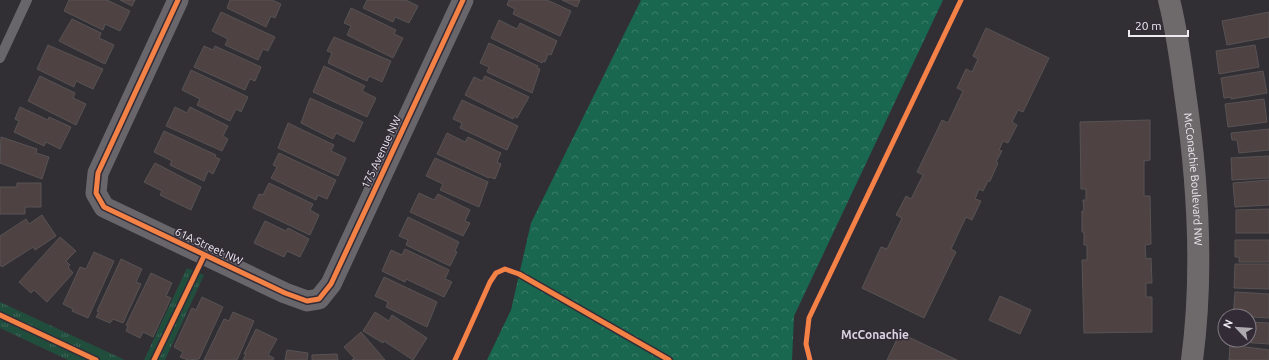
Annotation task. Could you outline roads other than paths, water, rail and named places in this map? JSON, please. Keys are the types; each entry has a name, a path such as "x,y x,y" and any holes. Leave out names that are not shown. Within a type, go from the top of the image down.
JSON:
{"street":[{"name":"61A Street NW","path":"178,0 98,172 96,193 104,207 204,256 285,293 307,301"},
{"name":"175 Avenue NW","path":"307,301 319,299 331,284 463,0"},
{"name":"McConachie Boulevard NW","path":"1169,0 1176,24 1191,133 1197,203 1199,279 1192,360"}],"lane":[{"path":"0,58 27,0"}],"district":[{"name":"McConachie","path":"875,335"}]}
